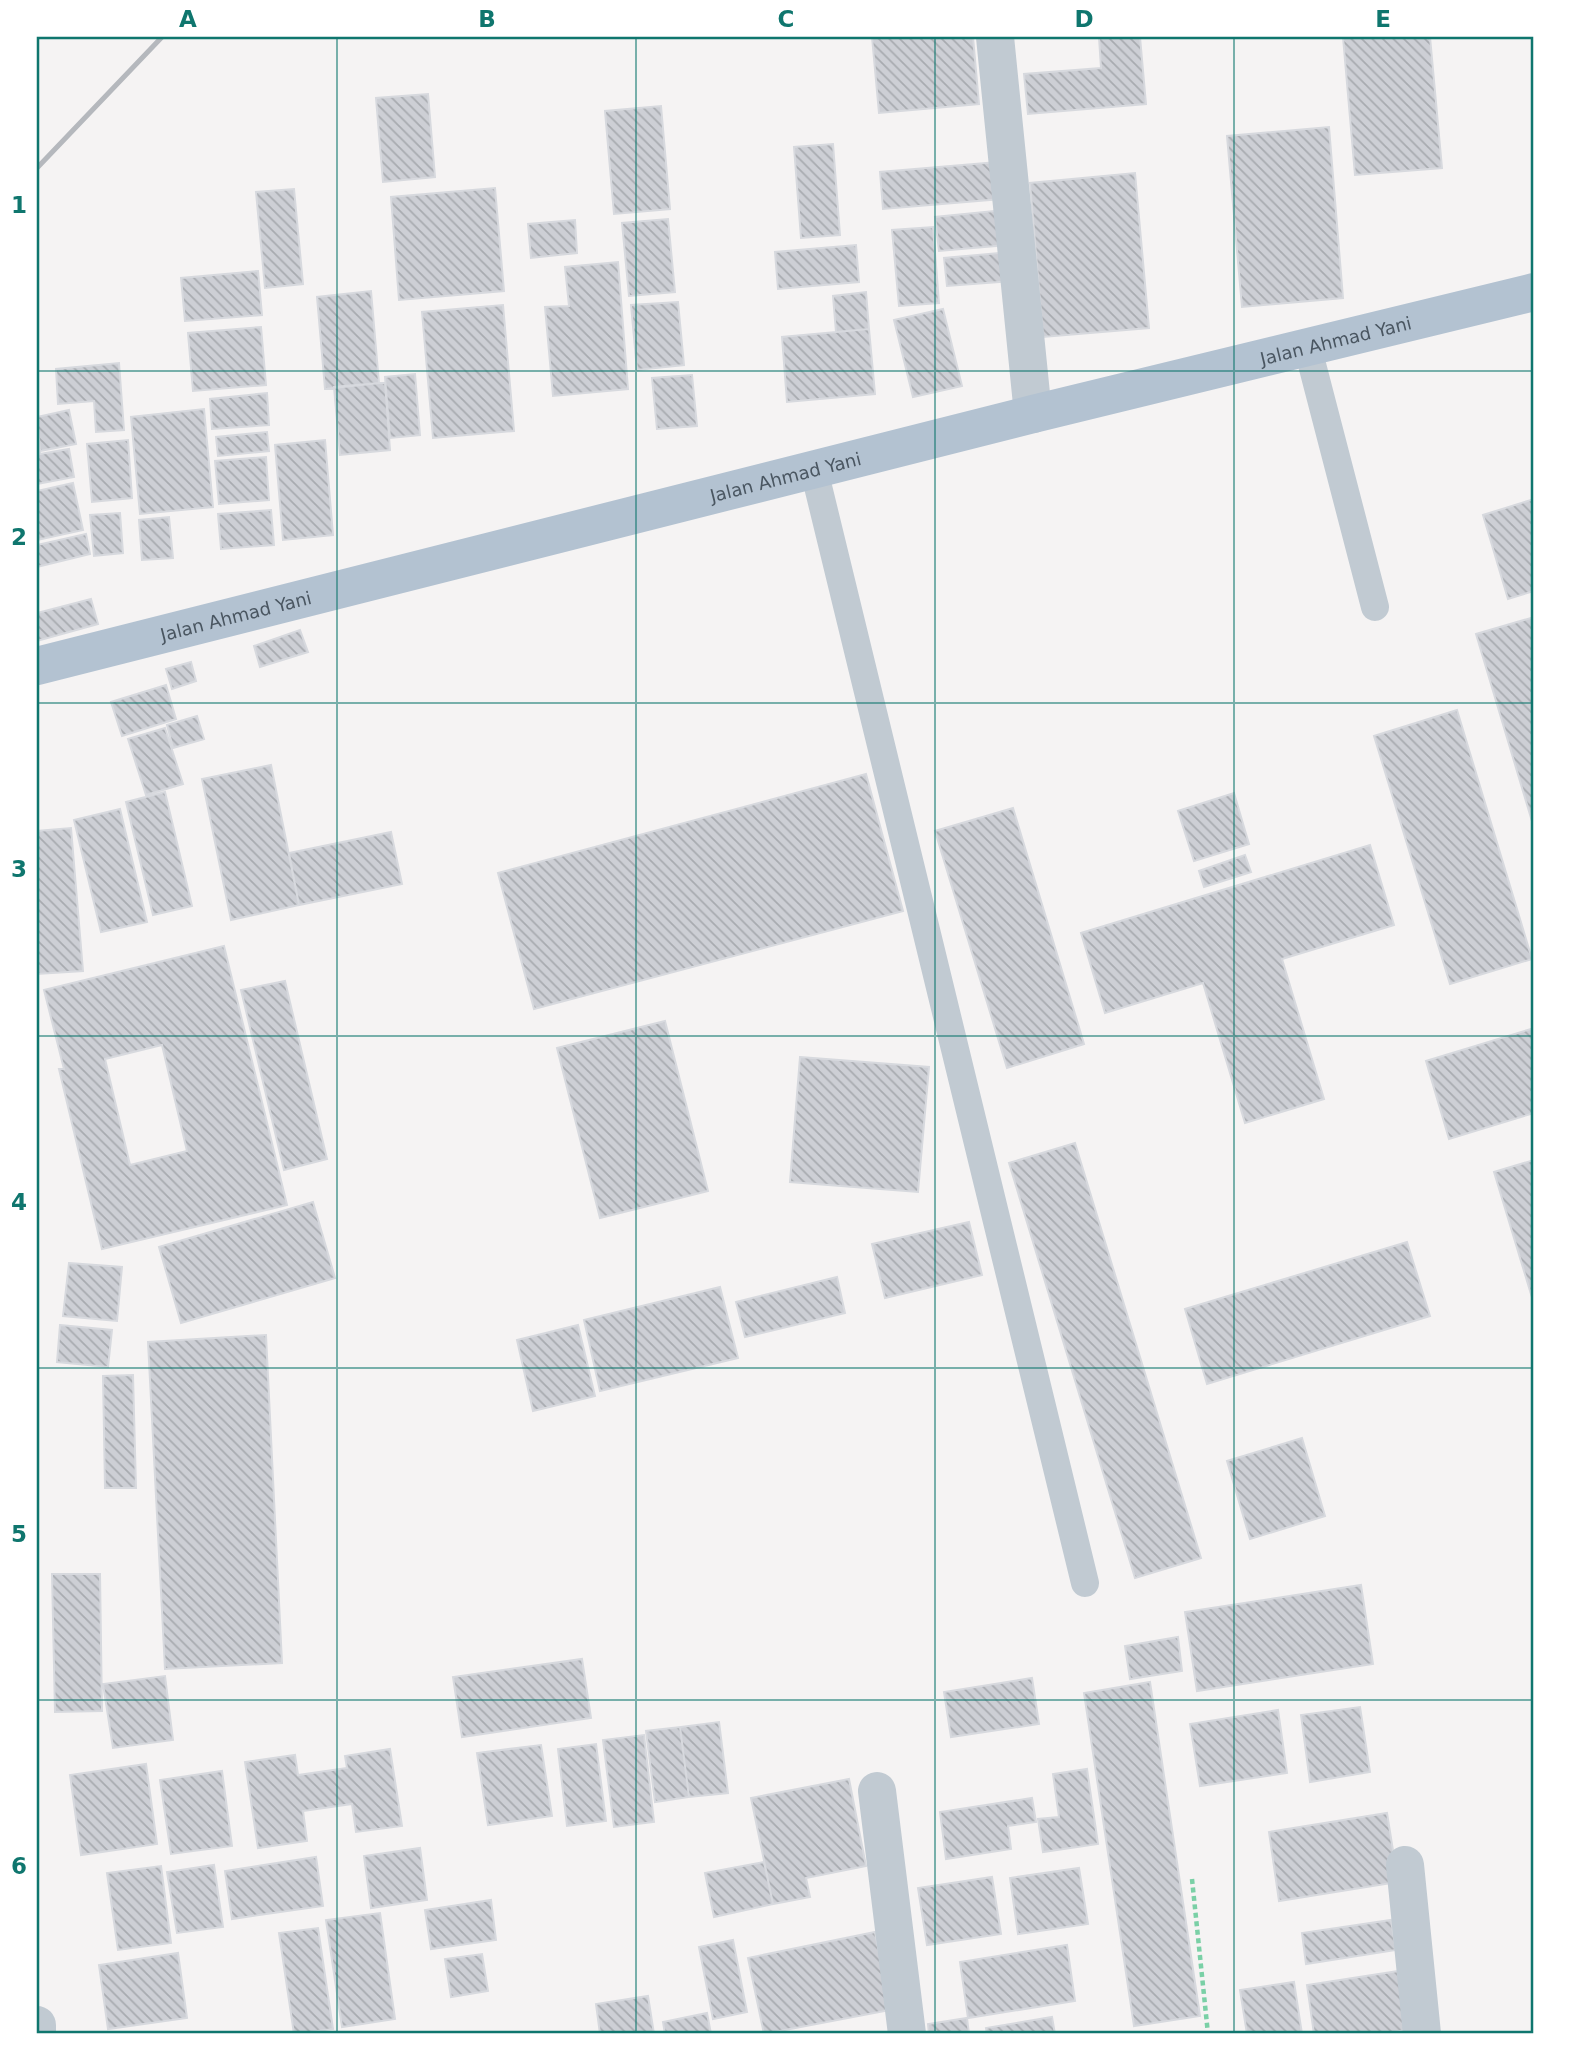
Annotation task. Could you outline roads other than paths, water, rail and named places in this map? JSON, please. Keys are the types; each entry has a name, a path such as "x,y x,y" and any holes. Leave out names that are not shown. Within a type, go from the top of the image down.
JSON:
{"main road":[{"name":"Jalan Ahmad Yani","path":"37,666 1033,414 1534,292"}],"street":[{"path":"995,37 1033,414"},
{"path":"877,1791 907,2034"},
{"path":"1405,1865 1422,2034"},
{"path":"37,2025 37,2034"}],"lane":[{"path":"1308,349 1375,607"},
{"path":"814,470 1085,1583"}],"railway":[{"path":"37,168 162,37"}]}
